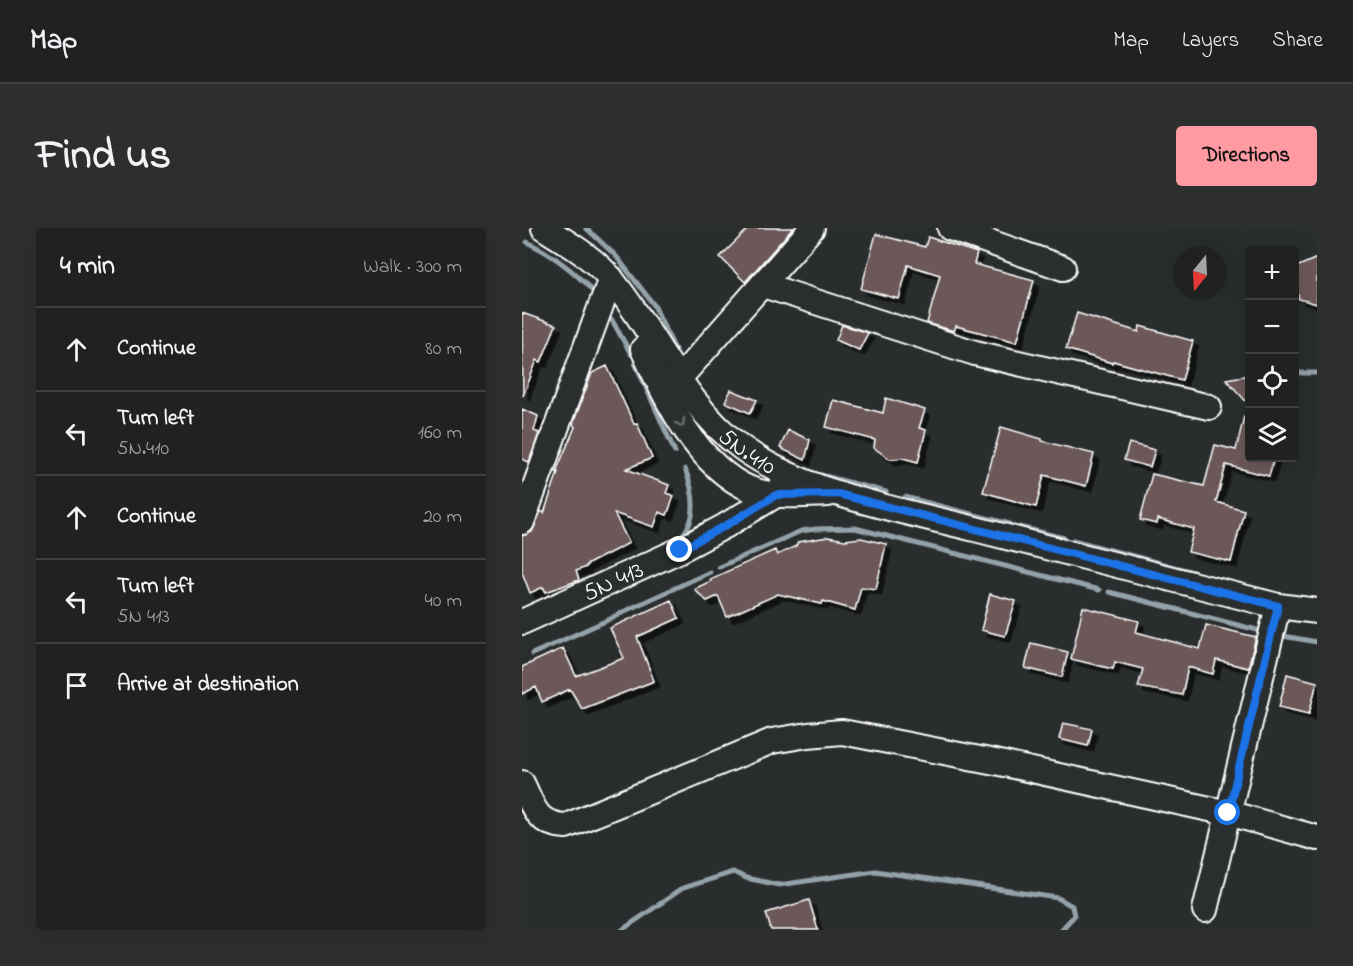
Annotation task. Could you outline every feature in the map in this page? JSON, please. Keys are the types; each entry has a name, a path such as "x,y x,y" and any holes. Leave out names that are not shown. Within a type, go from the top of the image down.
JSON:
{"street":[{"name":"5N.410","path":"544,228 584,254 616,286 672,386 743,448 789,473 838,494 1278,606 1317,611"},
{"path":"812,228 672,386 684,428 706,458 729,477 751,489 776,495 838,494"},
{"path":"950,228 1063,268"},
{"path":"763,285 975,353 1209,407"},
{"path":"522,522 616,286"},
{"name":"5N 413","path":"522,622 680,550 725,526 776,495 789,473"},
{"path":"1205,910 1278,606"},
{"path":"522,783 538,817 547,822 566,826 772,741 842,732 995,762 1228,813 1317,838"}],"building":[{"path":"749,228 793,228 745,282 720,257"},
{"path":"876,234 925,247 928,237 977,253 974,264 1034,280 1017,342 956,326 954,331 927,323 940,275 908,265 899,299 861,289"},
{"path":"1317,258 1317,304 1299,299 1299,266"},
{"path":"522,313 556,325 541,362 537,360 523,396"},
{"path":"1077,313 1139,332 1140,326 1193,341 1182,380 1066,349"},
{"path":"842,325 868,333 859,350 836,340"},
{"path":"607,366 634,424 637,423 652,458 626,469 669,485 666,493 674,496 667,515 659,512 654,527 614,513 629,543 576,571 579,580 546,592 543,587 530,593 522,572 522,536 532,532 541,511 544,513 558,472 556,472 575,427 573,424 592,373"},
{"path":"1245,376 1245,400 1226,379"},
{"path":"731,390 757,400 750,413 725,402"},
{"path":"886,398 925,410 919,428 926,430 918,462 903,458 890,459 874,448 875,440 826,427 833,400 883,413"},
{"path":"522,409 538,416 534,431 539,433 529,462 522,459"},
{"path":"1245,416 1245,462 1273,462 1269,476 1226,465 1216,502 1244,510 1231,562 1188,552 1194,529 1158,519 1157,524 1140,520 1152,474 1204,486 1215,445 1236,450"},
{"path":"1001,427 1042,439 1042,441 1094,454 1086,486 1044,475 1036,507 983,492"},
{"path":"788,430 810,440 805,460 780,448"},
{"path":"1129,443 1155,450 1150,467 1124,460"},
{"path":"828,537 845,540 861,538 886,544 876,589 861,587 855,610 823,601 822,604 778,594 727,617 718,596 707,601 694,589 711,581 710,579 775,550 777,555 796,546 798,542"},
{"path":"990,594 1016,601 1005,636 981,630"},
{"path":"671,600 679,618 637,637 654,681 582,709 570,689 542,702 536,687 522,694 522,667 563,648 576,676 624,658 610,628"},
{"path":"1083,607 1139,621 1136,632 1200,649 1206,625 1256,637 1248,668 1216,660 1213,674 1188,667 1182,695 1138,687 1143,669 1115,662 1113,669 1071,659"},
{"path":"1031,643 1068,652 1062,677 1025,668"},
{"path":"1287,674 1317,682 1309,714 1279,707"},
{"path":"1063,723 1092,729 1088,746 1059,739"},
{"path":"809,900 818,930 771,930 766,913"}],"waterway":[{"path":"586,228 616,256 654,305 678,356"},
{"path":"527,242 565,265 597,296"},
{"path":"612,320 631,354"},
{"path":"635,363 675,452"},
{"path":"1299,373 1317,373"},
{"path":"679,538 690,523 693,505 693,496 685,469"},
{"path":"821,475 886,492"},
{"path":"905,497 1010,524"},
{"path":"1020,527 1064,538"},
{"path":"719,567 801,531 855,528 1099,590"},
{"path":"1073,540 1193,572"},
{"path":"627,610 710,572"},
{"path":"1109,592 1265,632"},
{"path":"612,618 625,611"},
{"path":"532,654 610,619"},
{"path":"1277,635 1317,642"},
{"path":"622,930 683,888 733,872 746,878 779,885 875,871 1058,898 1072,906 1074,916 1061,930"}],"route":[{"path":"680,550 776,495 838,494 1278,606 1228,813"}]}
